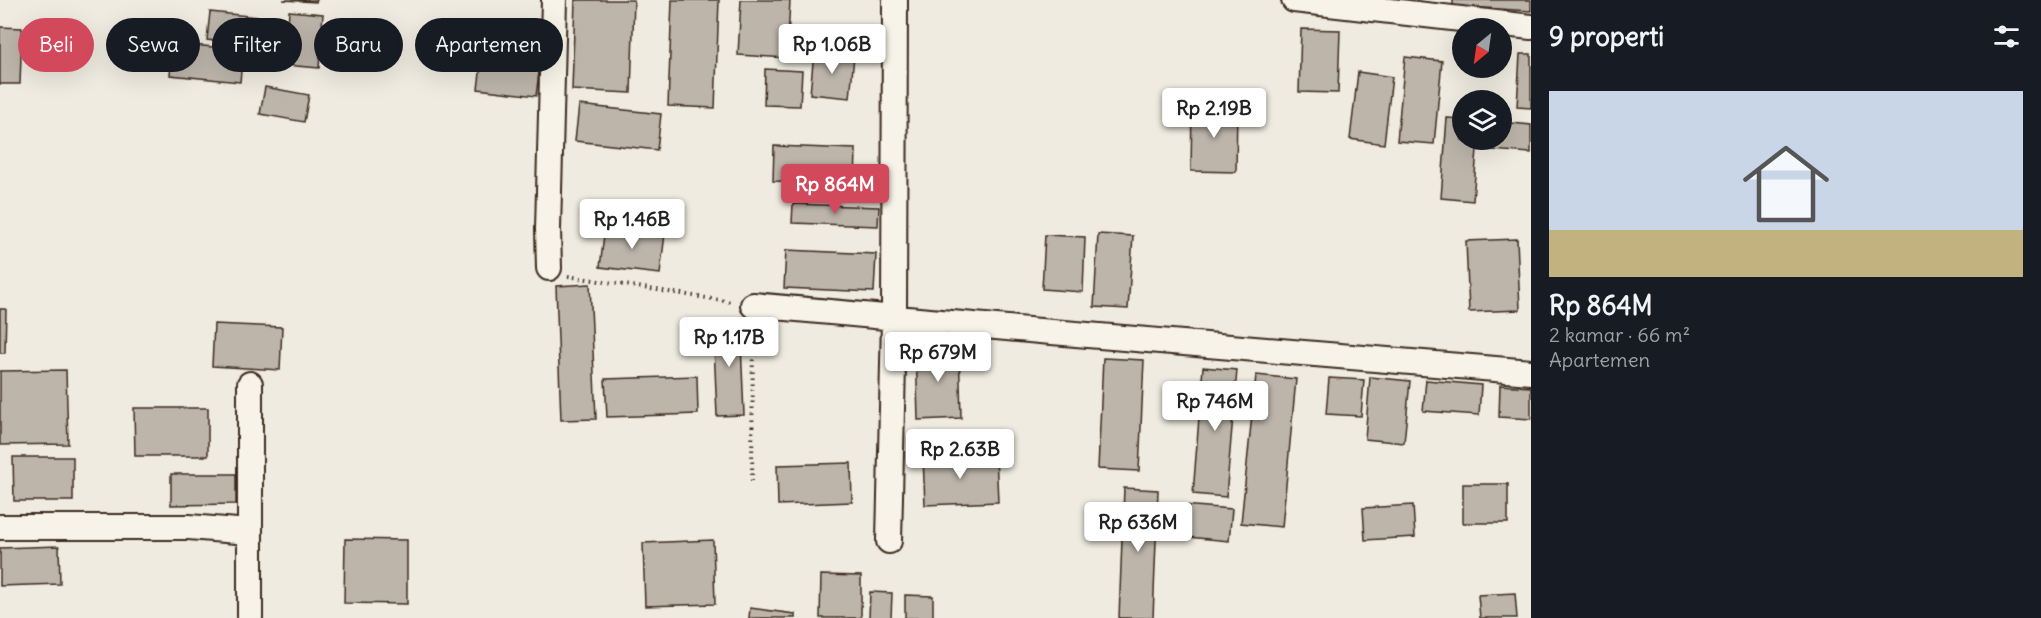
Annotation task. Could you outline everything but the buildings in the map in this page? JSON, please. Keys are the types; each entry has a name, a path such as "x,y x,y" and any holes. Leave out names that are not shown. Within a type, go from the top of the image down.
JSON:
{"street":[{"path":"549,268 554,0"},
{"path":"889,541 894,318 895,0"},
{"path":"1294,0 1531,27"},
{"path":"753,305 1531,372"},
{"path":"250,384 250,618"},
{"path":"0,527 189,526 249,532"}],"path":[{"path":"549,268 558,275 753,305 752,482"}]}
